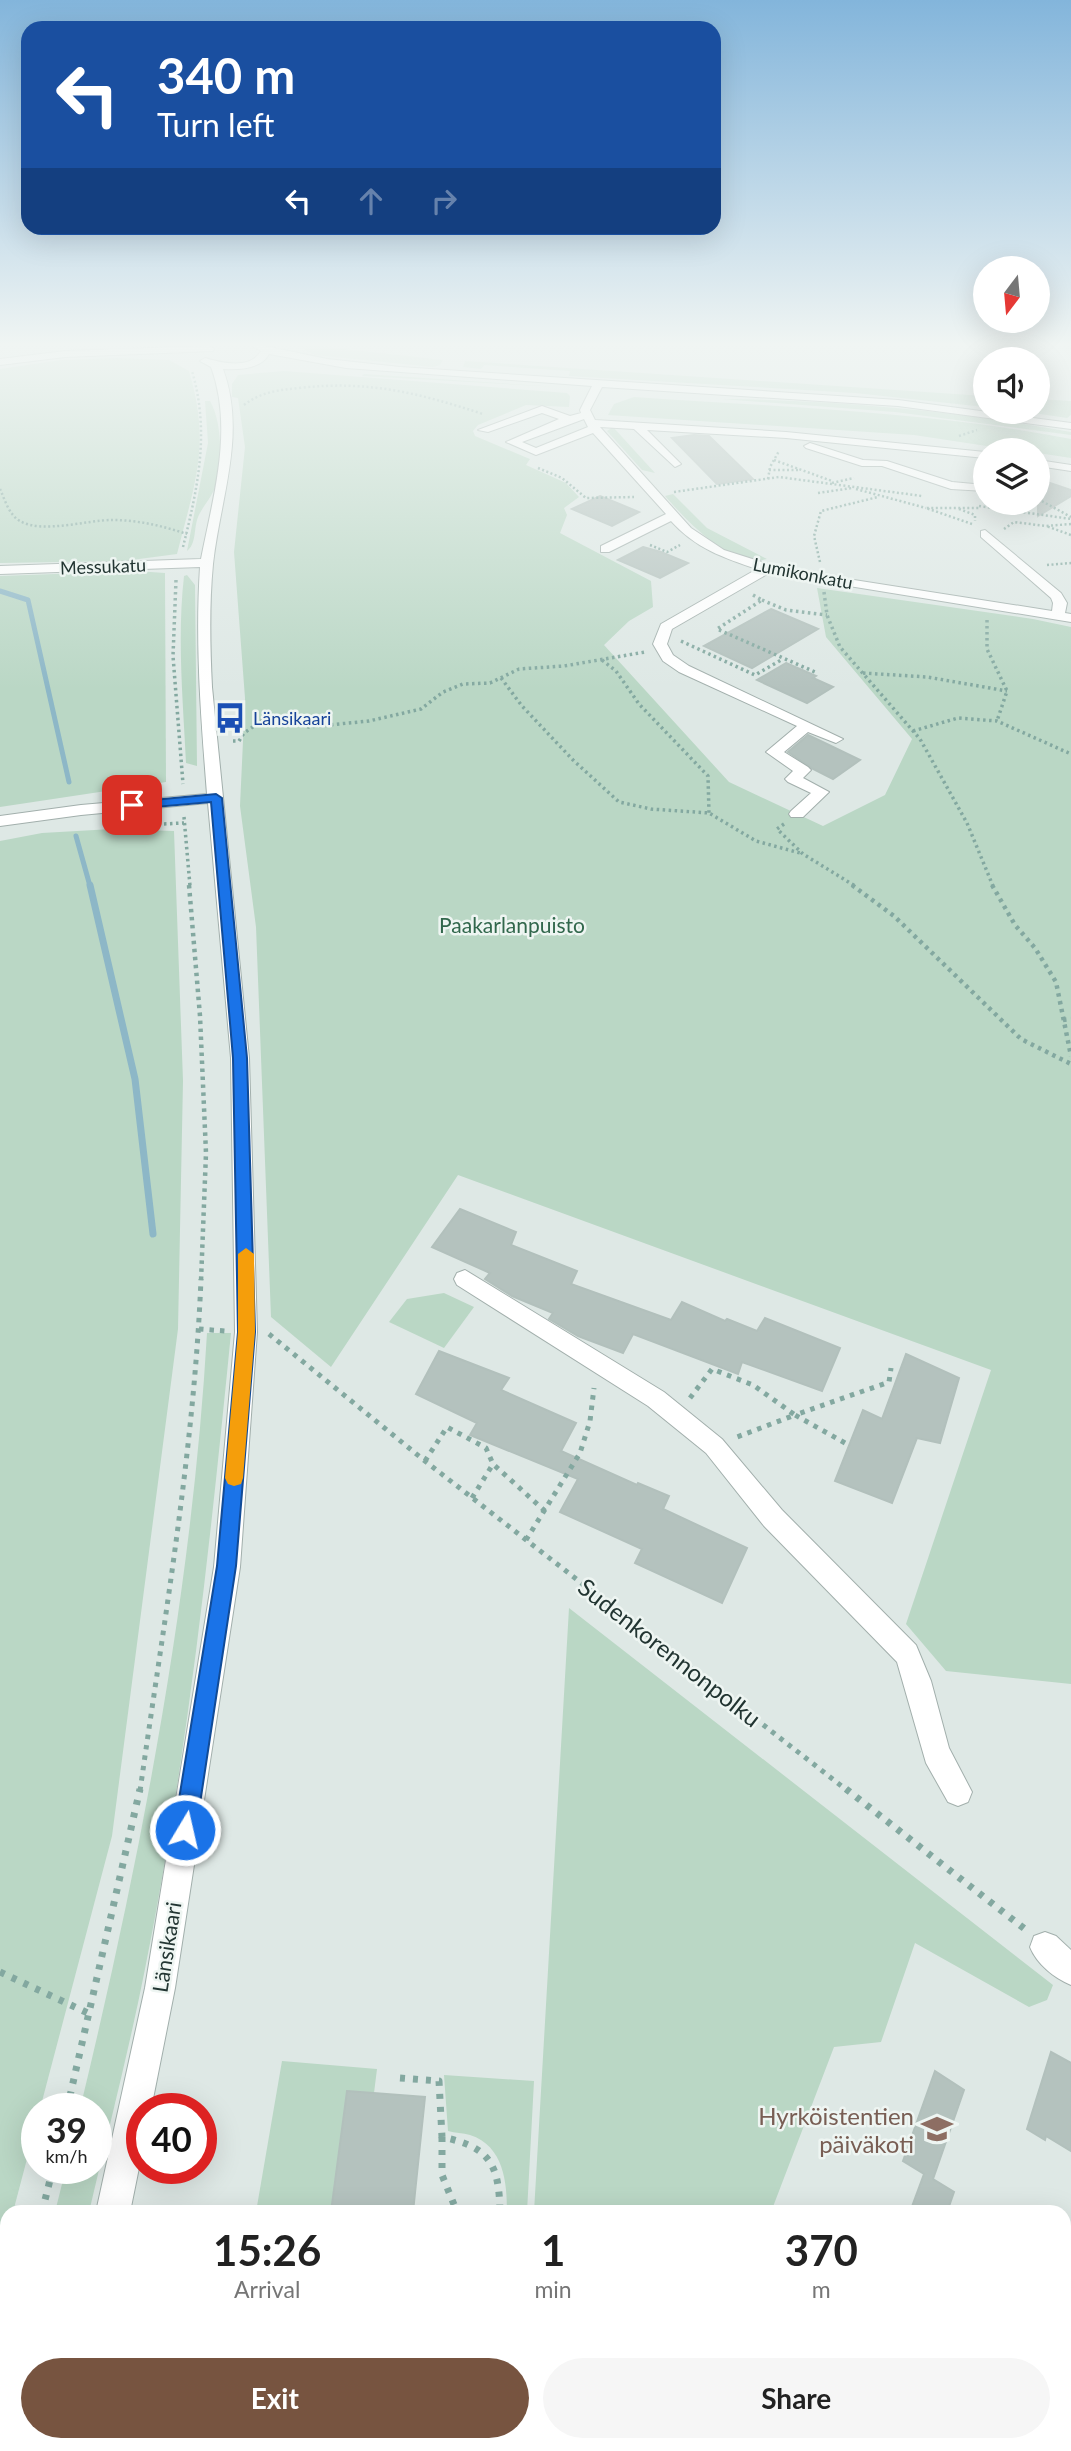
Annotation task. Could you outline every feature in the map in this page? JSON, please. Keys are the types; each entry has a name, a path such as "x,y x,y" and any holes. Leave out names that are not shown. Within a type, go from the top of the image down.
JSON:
{"street":[{"name":"Länsikaari","path":"114,2205 160,1988 227,1566 247,1332 240,1058 203,629 207,563 227,460"},
{"name":"Lumikonkatu","path":"621,460 648,495 703,543 720,553 766,569 825,580 1065,616"},
{"path":"671,460 675,464"},
{"path":"853,460 883,463 951,485 973,489"},
{"path":"1050,465 1071,468"},
{"path":"605,549 672,516"},
{"path":"987,536 1056,596 1065,616"},
{"name":"Messukatu","path":"0,570 207,563"},
{"path":"766,569 666,627 660,644 667,658 684,669 836,739"},
{"path":"797,814 821,792 793,779 803,770 774,752 806,726"},
{"path":"0,821 81,810 216,798"},
{"path":"465,1279 656,1399 714,1446 773,1518 907,1654 918,1681 936,1753 958,1791"},
{"path":"1045,1947 1071,1970"}],"path":[{"path":"71,2093 137,1812 176,1541 199,1329 206,1153 200,1016 173,656 176,581 203,460"},
{"path":"768,478 774,460"},
{"path":"775,460 833,481"},
{"path":"534,466 562,478 586,498 607,496 625,499 768,478 804,479 926,496"},
{"path":"769,470 802,470"},
{"path":"818,493 853,487 878,497 926,508 975,525 975,515 939,501"},
{"path":"700,488 705,493"},
{"path":"0,489 10,511 21,522 58,525 112,520 162,526 187,534"},
{"path":"674,492 682,501"},
{"path":"878,497 821,510 813,530 816,554 827,574 823,586 827,615 840,647 914,731 967,823 988,877 1014,925 1039,954 1056,982 1071,1056"},
{"path":"961,502 973,504"},
{"path":"1050,506 1071,518"},
{"path":"926,508 973,507"},
{"path":"1047,515 1071,518"},
{"path":"987,536 1014,522 1046,526 1071,524"},
{"path":"1046,526 1071,535"},
{"path":"629,537 667,552 686,541"},
{"path":"737,586 786,610 827,615"},
{"path":"762,600 717,629 815,672"},
{"path":"987,621 984,633 990,661 1007,691 997,721"},
{"path":"664,634 755,675 784,658"},
{"path":"233,741 239,741 244,733 266,718 309,727 369,721 421,709 443,691 461,687 463,684 477,686 495,682 517,669 554,667 663,649"},
{"path":"601,660 616,671 639,704 708,776 709,813"},
{"path":"863,673 927,677 1007,691"},
{"path":"501,678 530,715 619,802 650,809 709,813 757,841 803,854 838,874 894,916 1021,1039 1071,1064"},
{"path":"914,731 958,718 997,721 1071,754"},
{"path":"797,814 777,829 803,854"},
{"path":"1063,1020 1071,1019"},
{"name":"Sudenkorennonpolku","path":"269,1334 472,1499 1008,1913 1045,1947"},
{"path":"526,1540 580,1453 590,1421 597,1362"},
{"path":"714,1446 888,1382 891,1368"},
{"path":"677,1416 712,1369 753,1385 795,1415 845,1443"},
{"path":"425,1461 447,1427 486,1448 493,1464 545,1511"},
{"path":"472,1499 493,1464"},
{"path":"0,1972 90,2014"},
{"path":"400,2078 439,2081 442,2175 454,2205"},
{"path":"442,2137 468,2141 484,2151 494,2165 499,2180 500,2205"},
{"path":"44,2205 49,2184"}],"green space":[{"path":"0,460 198,460 177,554 124,561 0,563"},
{"path":"205,460 220,460 213,492 198,516 193,541 187,551"},
{"name":"Paakarlanpuisto","path":"244,460 529,460 526,465 566,483 579,497 564,508 567,515 560,533 651,581 653,607 629,621 604,645 729,782 823,826 885,795 912,739 826,637 817,588 1033,619 1071,627 1071,1684 946,1671 906,1624 991,1370 458,1175 331,1367 271,1317 256,927 240,806 245,698 234,552"},
{"path":"633,460 643,460 655,473 642,470"},
{"path":"673,494 707,528 767,559 753,560 724,550 697,529 665,496"},
{"path":"136,571 165,573 166,782 0,807 0,576"},
{"path":"187,575 195,585 197,766 186,763 182,692 181,623 184,576"},
{"path":"112,829 174,831 183,1081 178,1329 112,1836 44,2093 21,2093 21,2182 15,2205 0,2205 0,841 42,833"},
{"path":"444,1293 474,1307 444,1348 389,1322 407,1299"},
{"path":"207,1333 231,1333 196,1652 173,1811 145,1969 112,2115 112,2093 84,2093 143,1821 161,1724 189,1528"},
{"path":"569,1608 1053,1985 1047,2000 1029,2007 915,1943 881,2042 834,2047 774,2205 534,2205"},
{"path":"282,2061 377,2069 374,2093 347,2091 332,2205 257,2205"},
{"path":"444,2075 534,2081 527,2205 507,2205 501,2167 490,2148 470,2135 448,2131"},
{"path":"62,2184 96,2184 91,2205 57,2205"}],"building":[{"path":"694,460 734,460 753,479 717,484"},
{"path":"1050,483 1071,490 1071,496 1050,509"},
{"path":"600,496 639,512 612,526 572,509"},
{"path":"643,547 688,563 660,578 618,560"},
{"path":"771,609 818,629 752,668 704,646"},
{"path":"786,663 833,687 807,703 757,680"},
{"path":"808,735 860,760 833,779 788,752"},
{"path":"460,1209 516,1232 511,1245 577,1271 571,1284 671,1320 682,1302 725,1321 727,1319 757,1331 765,1318 840,1348 822,1391 742,1362 738,1374 633,1334 623,1353 578,1336 549,1319 553,1313 512,1296 485,1279 490,1273 432,1247"},
{"path":"439,1351 509,1378 501,1390 576,1423 561,1451 637,1485 638,1483 669,1496 663,1509 747,1548 722,1603 635,1563 642,1549 560,1512 578,1479 470,1435 477,1423 416,1394"},
{"path":"906,1354 959,1378 940,1443 917,1438 892,1503 835,1481 863,1410 882,1419"},
{"path":"1051,2052 1071,2063 1071,2151 1046,2136 1045,2140 1027,2129"},
{"path":"935,2071 964,2090 933,2179 954,2192 949,2205 913,2205 924,2174 903,2161"},
{"path":"347,2091 425,2097 414,2205 332,2205"}],"waterway":[{"path":"0,591 28,600 69,782"},
{"path":"76,836 90,886"},
{"path":"90,885 135,1079 153,1234"}],"slow traffic":[{"path":"234,1478 247,1332 246,1254"}],"place":[{"name":"Länsikaari","path":"230,718"},
{"name":"Hyrköistentien päiväkoti","path":"937,2129"}],"route":[{"path":"132,805 216,798 240,1058 247,1332 227,1566 185,1830"}]}
